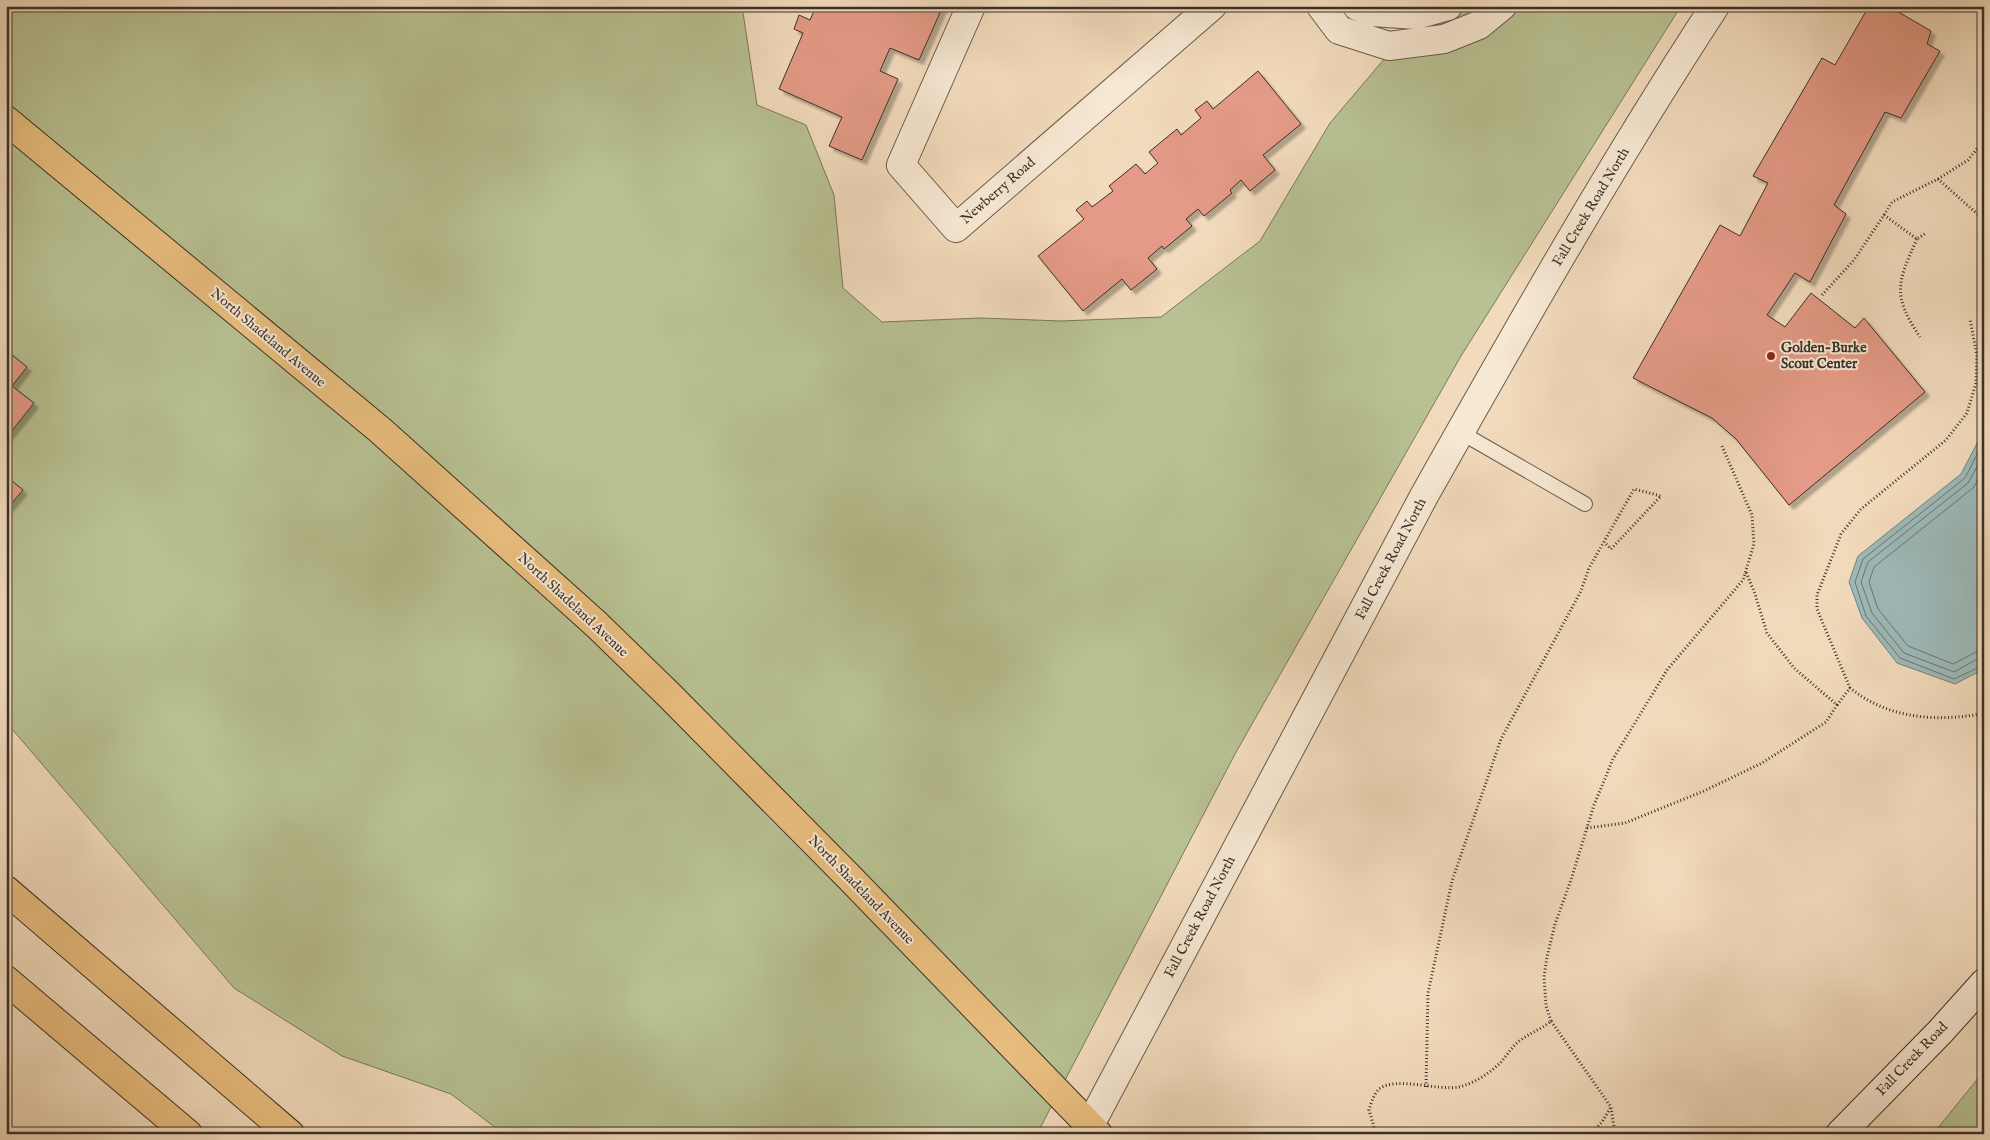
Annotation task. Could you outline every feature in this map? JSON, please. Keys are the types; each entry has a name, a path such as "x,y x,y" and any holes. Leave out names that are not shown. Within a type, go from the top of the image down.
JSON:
{"main road":[{"name":"North Shadeland Avenue","path":"6,120 387,436 596,624 835,863 1094,1129"},
{"path":"6,890 290,1134"},
{"path":"6,980 188,1134"}],"street":[{"name":"Newberry Road","path":"972,6 902,165 956,228 1212,6"},
{"path":"1321,6 1339,30 1389,46 1444,39 1479,25 1502,6"},
{"path":"1357,6 1372,12 1416,15 1448,6"},
{"name":"Fall Creek Road North","path":"1094,1129 1460,432 1579,226 1715,6"},
{"name":"Fall Creek Road","path":"1840,1134 1940,1032 1984,983"}],"lane":[{"path":"1460,432 1585,504"}],"path":[{"path":"1822,295 1854,260 1892,202 1968,160 1984,140"},
{"path":"1938,178 1984,220"},
{"path":"1884,215 1917,239"},
{"path":"1978,238 1984,228"},
{"path":"1920,337 1906,313 1900,296 1899,286 1903,270 1917,239 1926,233"},
{"path":"1970,319 1977,356 1976,383 1967,413 1946,440 1861,509 1841,534 1817,595 1817,609 1850,688 1864,699 1888,710 1913,717 1943,718 1978,715 1984,712"},
{"path":"1615,1134 1611,1107 1551,1021 1546,1006 1544,977 1547,957 1554,924 1571,880 1594,805 1613,759 1667,670 1743,580 1754,544 1752,515 1722,446"},
{"path":"1426,1087 1428,993 1452,881 1501,739 1581,591 1589,568 1634,489 1661,496 1611,549 1604,542"},
{"path":"1745,572 1755,594 1767,633 1794,668 1837,705"},
{"path":"1587,828 1625,823 1704,791 1762,763 1826,722 1850,688"},
{"path":"1376,1134 1369,1110 1378,1090 1389,1084 1438,1088 1459,1087 1478,1080 1501,1062 1522,1039 1543,1028 1551,1021"},
{"path":"1591,1134 1602,1122 1611,1107"}],"green space":[{"path":"6,6 742,6 757,105 806,125 834,195 843,288 882,322 981,318 1061,321 1161,317 1260,241 1330,123 1429,6 1681,6 1461,356 1235,754 1037,1134 504,1134 451,1094 342,1056 234,988 6,722"},
{"path":"1984,1071 1984,1134 1933,1134"}],"water":[{"path":"1984,430 1984,669 1955,684 1897,663 1862,618 1849,582 1858,556 1961,474"}],"building":[{"path":"816,6 943,6 919,60 890,48 880,71 898,79 862,160 829,146 842,117 779,89 803,33 794,29 799,15 810,20"},
{"path":"1869,6 1888,6 1931,31 1927,44 1940,51 1901,118 1885,112 1834,205 1846,214 1810,282 1795,273 1767,315 1785,327 1811,293 1855,328 1864,318 1925,392 1789,505 1736,439 1712,418 1633,378 1720,225 1740,236 1768,183 1753,176 1822,58 1835,65"},
{"path":"1258,71 1301,124 1263,155 1275,170 1250,191 1241,180 1230,190 1232,193 1204,216 1198,209 1186,219 1192,226 1164,249 1162,246 1148,258 1157,269 1131,290 1122,279 1083,311 1038,256 1084,219 1076,210 1087,201 1092,207 1113,191 1109,186 1136,164 1145,174 1158,163 1149,152 1177,129 1181,135 1201,118 1195,110 1207,101 1213,109"},
{"path":"6,350 27,367 12,386 34,403 6,438"},
{"path":"6,476 23,490 6,510"}],"place":[{"name":"Golden-Burke Scout Center","path":"1771,356"}]}
